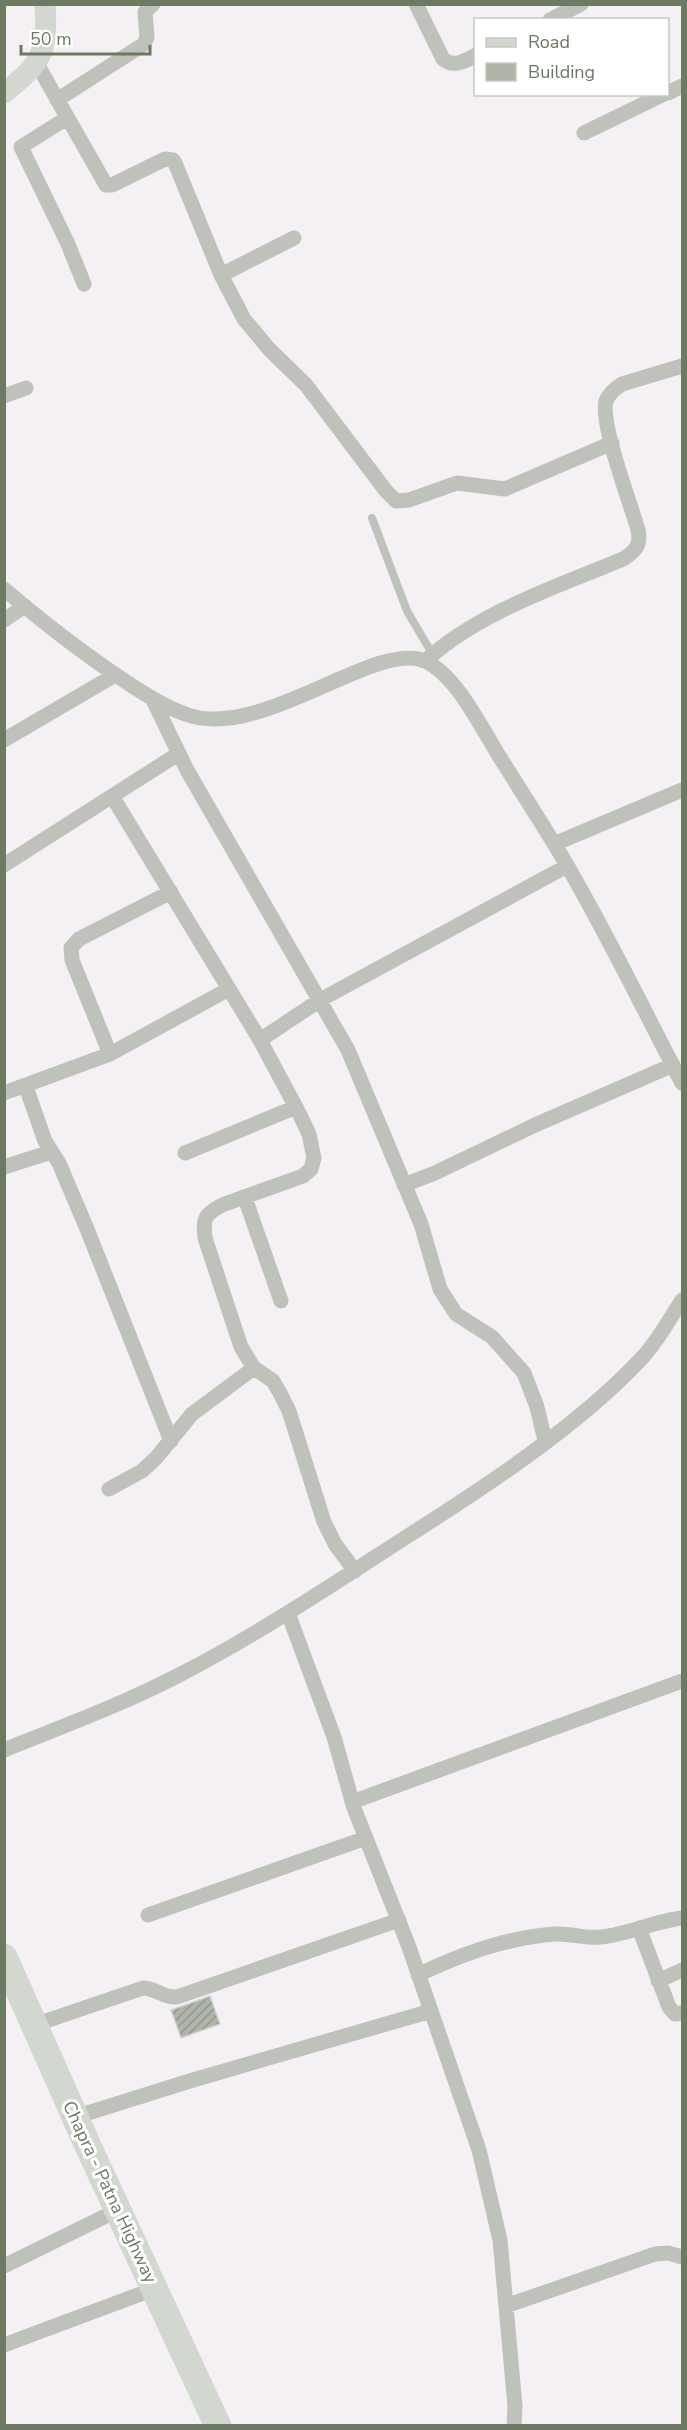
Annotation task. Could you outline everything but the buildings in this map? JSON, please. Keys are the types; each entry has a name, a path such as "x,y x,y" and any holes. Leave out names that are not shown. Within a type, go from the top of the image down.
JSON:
{"highway":[{"name":"Chapra - Patna Highway","path":"4,1957 75,2117 218,2426"}],"street":[{"path":"57,100 144,44 147,37 144,12 153,4"},
{"path":"416,4 443,59 457,64 474,56"},
{"path":"554,18 581,4"},
{"path":"4,93 37,64 47,33 46,6"},
{"path":"37,64 106,185 165,159 176,163 234,302 256,335 306,385 396,501 409,500 457,483 505,489 612,443"},
{"path":"584,133 662,96"},
{"path":"66,118 21,147 64,234 84,284"},
{"path":"221,275 294,238"},
{"path":"4,589 98,664 153,699 190,716 221,719 244,717 380,664 411,658 429,658 464,631 490,615 623,558 636,550 640,543 638,530 612,443 606,409 607,400 610,394 622,384 682,366"},
{"path":"4,396 26,388"},
{"path":"4,620 25,606"},
{"path":"429,658 462,696 554,844 682,1083"},
{"path":"4,740 115,675"},
{"path":"153,699 178,754 348,1050 421,1224 440,1289 448,1305 456,1314 492,1337 524,1373 537,1407 545,1441"},
{"path":"4,865 178,754"},
{"path":"554,844 682,790"},
{"path":"112,796 260,1041 296,1107 313,1148 314,1158 311,1169 303,1176 209,1212 203,1222 205,1238 241,1347 254,1368 273,1381 285,1402 324,1522 335,1544 355,1571"},
{"path":"260,1041 321,1000 567,866"},
{"path":"110,1054 72,960 71,948 79,939 171,892"},
{"path":"4,1093 26,1087 110,1054 229,989"},
{"path":"404,1185 673,1065"},
{"path":"26,1087 45,1141 59,1163 87,1229 171,1441"},
{"path":"185,1153 296,1107"},
{"path":"4,1167 51,1152"},
{"path":"245,1198 281,1301"},
{"path":"4,1750 182,1674 288,1613 478,1490 589,1406 641,1359 662,1334 682,1300"},
{"path":"109,1489 142,1471 198,1409 254,1368"},
{"path":"288,1613 334,1737 352,1802 399,1920 471,2121 498,2230 515,2406 514,2426"},
{"path":"352,1802 682,1681"},
{"path":"148,1915 366,1838"},
{"path":"418,1975 478,1950 523,1939 564,1933 586,1938 603,1937 682,1918"},
{"path":"34,2025 142,1988 152,1988 169,1998 177,1997 399,1920"},
{"path":"639,1928 669,2007 675,2014 682,2013"},
{"path":"658,1981 682,1970"},
{"path":"75,2117 203,2077 431,2011"},
{"path":"4,2266 118,2210"},
{"path":"506,2306 646,2256 669,2253 682,2257"},
{"path":"4,2345 154,2289"}],"lane":[{"path":"372,518 407,611 429,658"}]}
